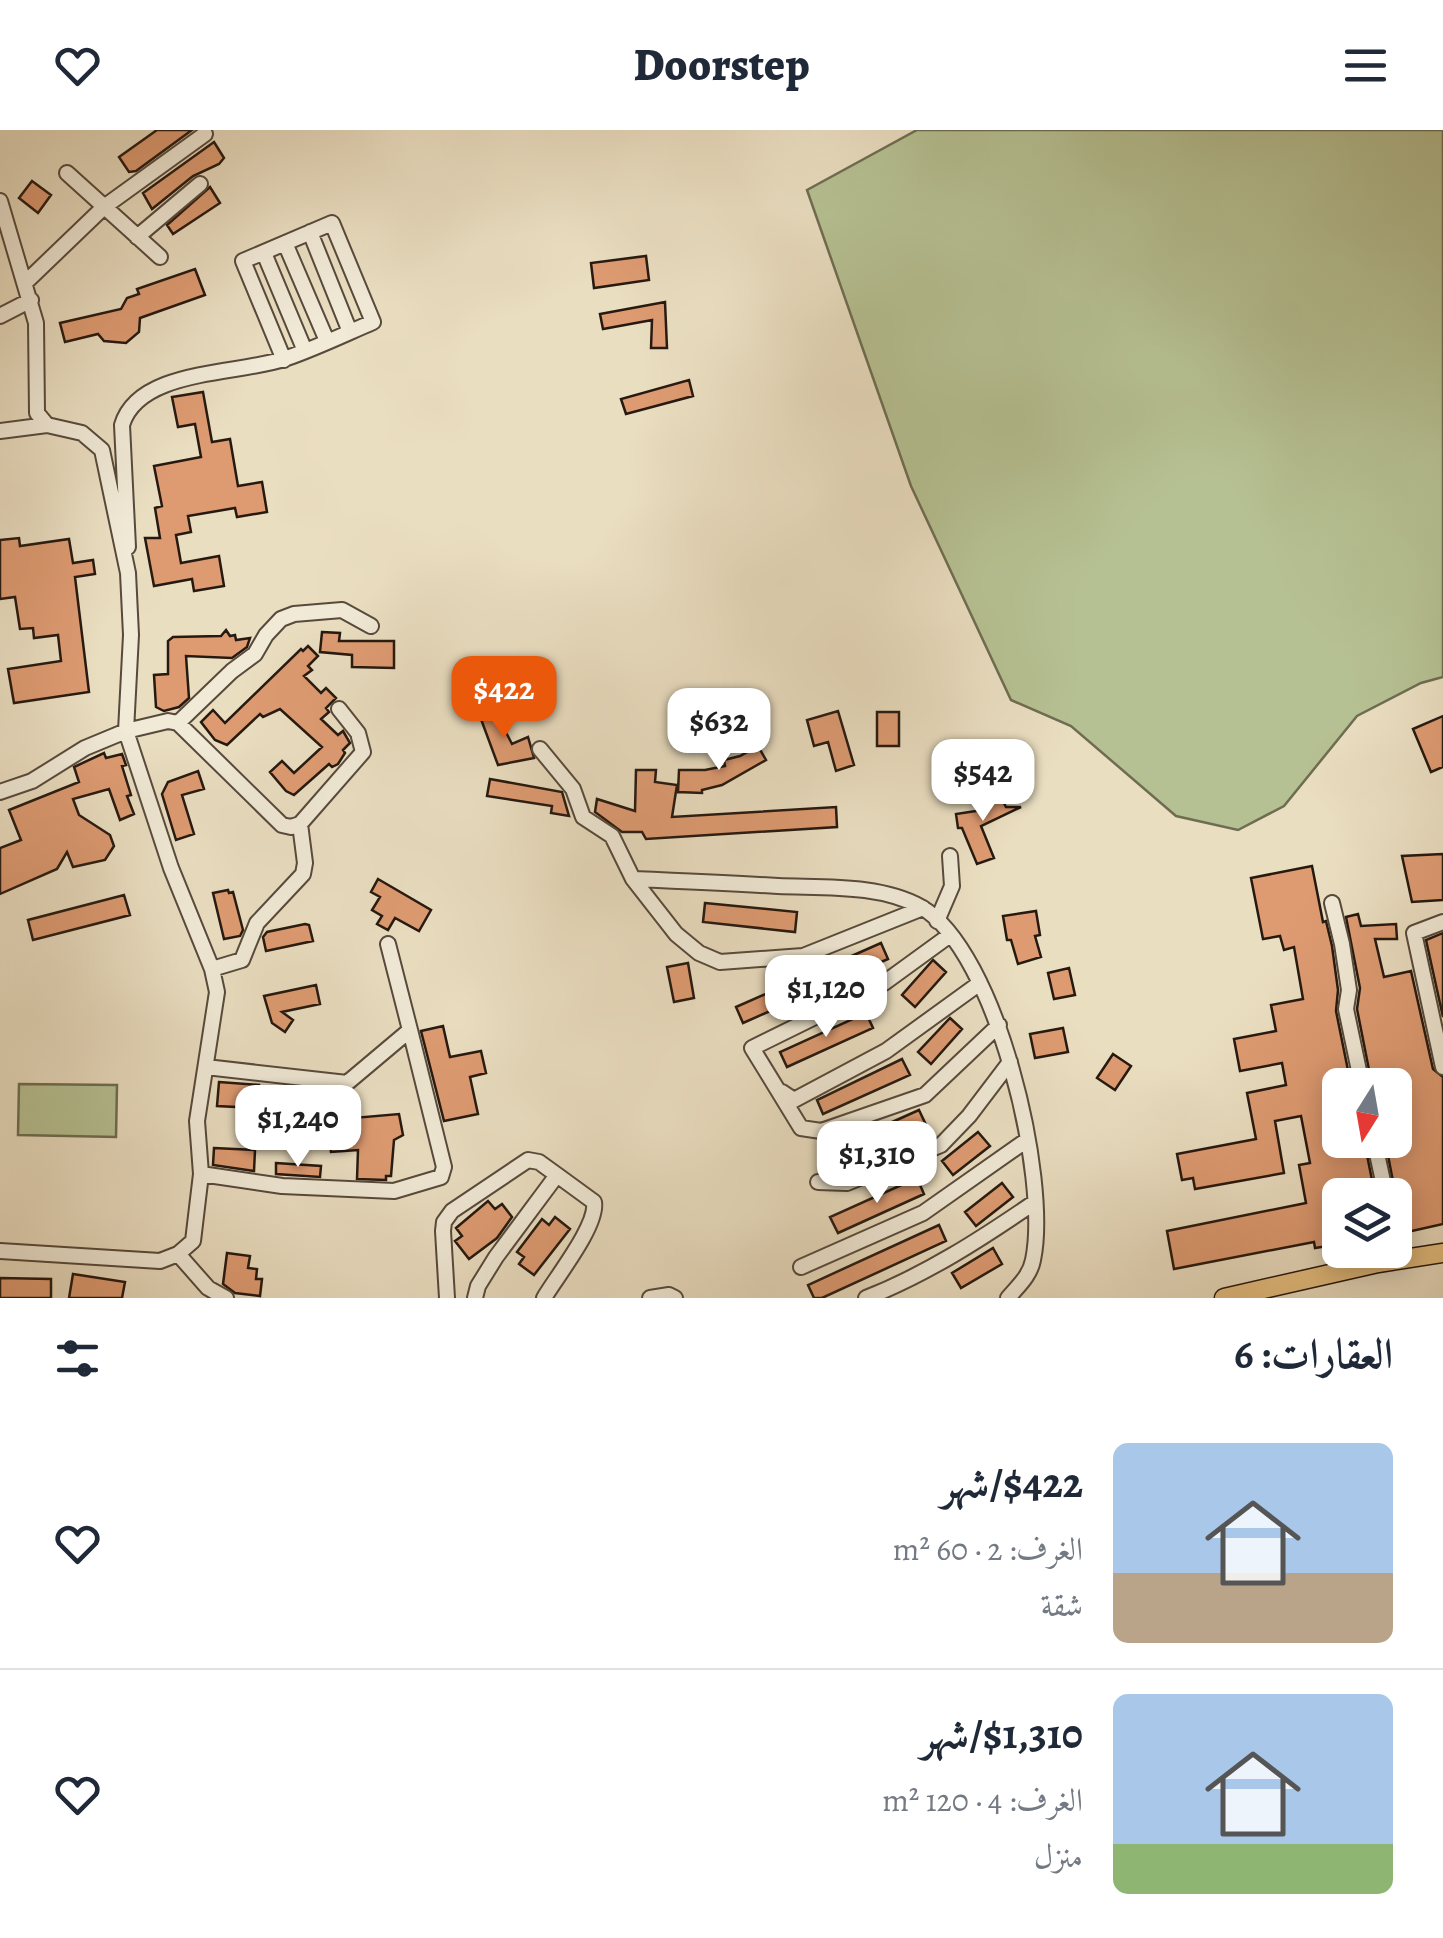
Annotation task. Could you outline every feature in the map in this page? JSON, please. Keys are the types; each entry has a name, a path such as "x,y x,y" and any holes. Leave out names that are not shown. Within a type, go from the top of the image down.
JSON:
{"main road":[{"path":"1412,1258 1443,1253"},
{"path":"1224,1298 1363,1268"}],"street":[{"path":"26,282 104,207 205,134"},
{"path":"67,173 160,257"},
{"path":"136,237 200,184"},
{"path":"0,201 5,231 32,300 37,413 47,425"},
{"path":"0,1251 160,1261 178,1254 192,1242 201,1174 197,1121 217,992 212,970 170,868 126,731 131,635 129,506 122,425 146,393 168,384 284,360 373,322 332,223 243,262 284,360"},
{"path":"310,232 350,332"},
{"path":"285,243 327,342"},
{"path":"264,253 305,350"},
{"path":"0,316 32,300"},
{"path":"0,431 47,425 82,433 102,450 128,573"},
{"path":"178,724 255,654 272,626 281,619 294,614 342,610 371,626"},
{"path":"0,792 32,781 85,748 126,731 168,722 178,724 282,825 291,827 300,824 362,752 358,733 338,709"},
{"path":"540,749 573,789 583,817 612,836 633,879 676,934 698,953 720,962 802,956 924,908"},
{"path":"212,970 242,960 257,923 302,874 305,862 300,824"},
{"path":"937,921 952,886 950,856"},
{"path":"633,879 859,890 924,908 950,935 980,982 999,1025 1028,1140 1036,1202 1034,1260 1027,1277 1008,1296"},
{"path":"1332,903 1342,944 1349,990 1346,1009 1358,1068"},
{"path":"1443,922 1414,933 1443,1066"},
{"path":"950,935 884,984 752,1048 802,1128 821,1131 926,1094 999,1025"},
{"path":"201,1174 282,1186 394,1191 441,1178 444,1167 388,944"},
{"path":"782,1092 794,1100 886,1052 980,982"},
{"path":"206,1067 347,1084 410,1030"},
{"path":"818,1182 846,1183 941,1144 969,1116 1010,1062"},
{"path":"800,1267 923,1213 1028,1140"},
{"path":"447,1298 444,1222 452,1211 528,1160 557,1174 594,1202 596,1210 544,1298"},
{"path":"475,1298 496,1257 557,1174"},
{"path":"866,1298 898,1286 968,1248 1036,1202"},
{"path":"178,1254 208,1288 226,1298"},
{"path":"650,1298 675,1298"}],"green space":[{"path":"917,130 1443,130 1443,677 1421,683 1357,716 1284,806 1238,830 1176,816 1071,726 1011,700 911,486 807,190"},
{"path":"19,1084 117,1085 116,1137 18,1135"}],"building":[{"path":"157,130 192,130 136,171 129,172 119,157"},
{"path":"214,142 224,158 219,164 193,176 152,209 143,193"},
{"path":"32,181 51,195 38,213 19,198"},
{"path":"210,187 220,203 173,234 167,225"},
{"path":"646,256 649,280 594,288 591,263"},
{"path":"195,269 205,295 140,318 139,332 126,343 104,341 98,334 65,342 60,323 121,309 127,298 139,294 137,289"},
{"path":"665,302 667,348 651,348 652,320 603,329 600,314"},
{"path":"689,380 693,396 626,414 621,399"},
{"path":"203,392 212,442 230,439 238,486 262,482 267,512 237,517 235,508 188,516 191,532 176,535 181,563 219,556 224,586 194,591 192,579 154,586 145,538 160,538 155,508 162,506 154,466 201,457 195,424 178,427 172,397"},
{"path":"19,538 20,546 69,539 73,563 93,560 95,574 75,577 89,692 14,703 8,669 61,661 58,635 34,638 33,628 20,629 15,597 0,599 0,540"},
{"path":"226,630 236,640 250,638 247,647 232,658 186,656 189,698 179,707 164,711 156,707 154,675 168,674 168,641 173,637 221,636"},
{"path":"322,632 340,633 339,641 394,641 394,668 352,667 352,655 320,652"},
{"path":"308,646 318,656 308,666 312,670 304,676 321,693 326,688 336,698 321,719 338,735 343,731 350,743 338,764 329,764 294,795 270,772 282,761 294,773 322,747 280,709 263,717 260,714 227,745 215,740 201,722 213,710 225,723"},
{"path":"494,709 495,720 499,719 512,744 528,737 534,758 498,765 478,711"},
{"path":"838,711 854,765 836,771 828,742 814,746 807,720"},
{"path":"877,712 899,712 899,746 877,746"},
{"path":"1443,716 1443,767 1431,772 1413,729"},
{"path":"758,746 766,760 702,793 678,792 679,770 725,766 724,760"},
{"path":"104,753 106,758 122,754 131,795 127,796 134,814 120,820 109,789 73,799 79,815 110,835 114,846 105,860 73,867 67,852 57,869 0,894 0,848 21,840 9,810 79,782 74,767"},
{"path":"636,770 656,770 655,782 677,785 672,817 836,807 837,827 646,839 642,832 622,832 595,812 597,799 635,811"},
{"path":"198,771 204,789 182,795 194,834 176,840 162,794 168,782"},
{"path":"490,779 562,792 569,816 551,813 552,806 487,796"},
{"path":"996,787 1006,807 1021,807 981,826 994,858 977,864 962,828 958,828 956,814 989,809 981,794"},
{"path":"1443,854 1443,900 1412,902 1402,856"},
{"path":"1312,866 1332,946 1338,990 1336,1011 1348,1068 1322,1068 1322,1158 1368,1158 1372,1178 1322,1178 1322,1247 1315,1248 1314,1242 1174,1269 1167,1231 1306,1203 1299,1165 1310,1163 1301,1116 1275,1121 1284,1173 1195,1189 1193,1178 1182,1180 1177,1154 1256,1139 1247,1093 1286,1085 1282,1063 1240,1071 1234,1039 1276,1031 1271,1005 1303,999 1294,947 1284,950 1280,936 1263,939 1251,878"},
{"path":"378,879 431,910 419,931 395,918 388,930 377,924 382,916 372,910 380,897 371,892"},
{"path":"233,892 243,930 240,936 224,939 213,893"},
{"path":"124,895 130,915 33,940 28,920"},
{"path":"705,903 797,912 795,932 703,922"},
{"path":"1036,911 1040,935 1035,936 1041,957 1018,964 1011,940 1007,940 1003,916"},
{"path":"1358,914 1361,926 1396,924 1397,939 1375,939 1384,977 1411,971 1433,1069 1443,1077 1443,1224 1412,1231 1412,1178 1392,1178 1388,1158 1412,1158 1412,1068 1369,1068 1357,1009 1360,988 1346,917"},
{"path":"309,925 313,941 266,951 263,937 267,932"},
{"path":"1443,933 1443,1017 1426,940"},
{"path":"881,943 888,959 743,1023 736,1007"},
{"path":"933,960 946,972 915,1007 902,995"},
{"path":"688,963 694,998 674,1002 667,967"},
{"path":"1069,968 1075,995 1054,999 1048,973"},
{"path":"316,985 320,1004 282,1012 293,1020 285,1032 272,1023 264,996"},
{"path":"866,1013 873,1028 787,1067 780,1052"},
{"path":"950,1018 962,1029 931,1064 918,1052"},
{"path":"443,1026 450,1057 481,1051 486,1073 470,1077 478,1114 444,1121 421,1031"},
{"path":"1063,1028 1068,1052 1035,1058 1030,1034"},
{"path":"1113,1054 1131,1066 1115,1090 1097,1078"},
{"path":"902,1059 910,1075 823,1114 817,1100"},
{"path":"219,1082 259,1085 258,1108 217,1106"},
{"path":"308,1089 332,1092 331,1120 399,1114 403,1135 394,1140 391,1176 386,1176 386,1180 357,1179 358,1150 331,1152 330,1120 306,1118"},
{"path":"919,1110 926,1125 839,1165 832,1149"},
{"path":"259,1115 283,1116 282,1147 259,1146"},
{"path":"978,1132 990,1146 953,1175 942,1161"},
{"path":"214,1148 255,1150 254,1171 213,1165"},
{"path":"276,1163 321,1166 320,1177 276,1174"},
{"path":"917,1178 924,1194 838,1233 830,1217"},
{"path":"1002,1183 1013,1197 976,1226 965,1212"},
{"path":"488,1201 495,1209 502,1204 512,1217 497,1238 469,1259 455,1241 462,1236 456,1228"},
{"path":"555,1217 570,1229 534,1275 519,1264 524,1257 517,1252 542,1219 549,1225"},
{"path":"939,1225 946,1241 822,1298 814,1298 808,1285"},
{"path":"993,1248 1002,1264 961,1288 952,1273"},
{"path":"227,1253 250,1256 248,1268 257,1269 256,1279 262,1279 260,1296 235,1293 223,1284"},
{"path":"73,1274 125,1282 122,1298 69,1298"},
{"path":"0,1278 51,1279 51,1298 0,1298"}]}
